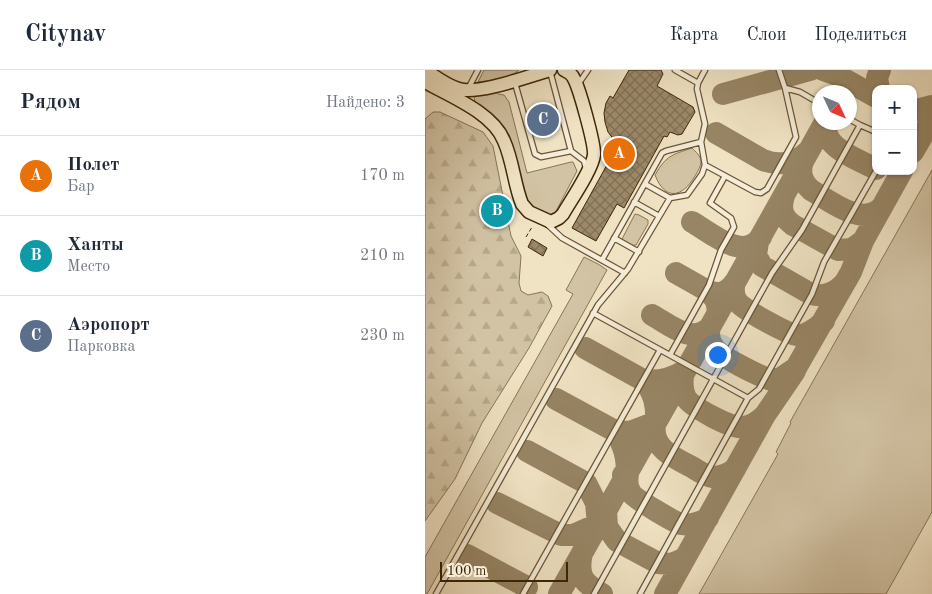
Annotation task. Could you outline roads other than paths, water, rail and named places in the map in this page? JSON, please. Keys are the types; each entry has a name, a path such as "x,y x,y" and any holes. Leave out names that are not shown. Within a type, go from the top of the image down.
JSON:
{"main road":[{"path":"425,70 457,89 467,90 486,88 549,70"},
{"path":"425,82 477,112 493,124 504,140 522,204 529,212 551,222 563,214 587,172 594,150 575,78 564,70"}],"lane":[{"path":"467,90 478,70"},
{"path":"549,70 571,151 584,162 587,172"},
{"path":"575,78 588,70"},
{"path":"675,70 698,83"},
{"path":"645,184 670,198 681,197 690,192 703,172 705,165 701,142 705,124 697,96 698,83 705,70"},
{"path":"705,165 755,192 761,193 767,189 795,137 785,88 779,70"},
{"path":"523,76 535,154 541,157 571,151"},
{"path":"785,88 799,92 812,99"},
{"path":"857,124 872,130"},
{"path":"594,594 772,273 802,230 860,125"},
{"path":"602,260 663,153 701,142"},
{"path":"640,594 749,398 757,391 765,378 811,294 825,262 874,175"},
{"path":"670,355 709,285 721,250 734,226 731,218 711,203 725,176"},
{"path":"436,594 593,312 600,301 625,273 670,198"},
{"path":"635,202 659,216"},
{"path":"554,231 563,214"},
{"path":"542,219 563,238 625,273"},
{"path":"614,238 639,252"},
{"path":"593,312 749,398"},
{"path":"523,594 660,350"}],"place":[{"name":"Аэропорт","path":"543,120"},
{"name":"Полет","path":"619,154"},
{"name":"Ханты","path":"497,211"}]}
